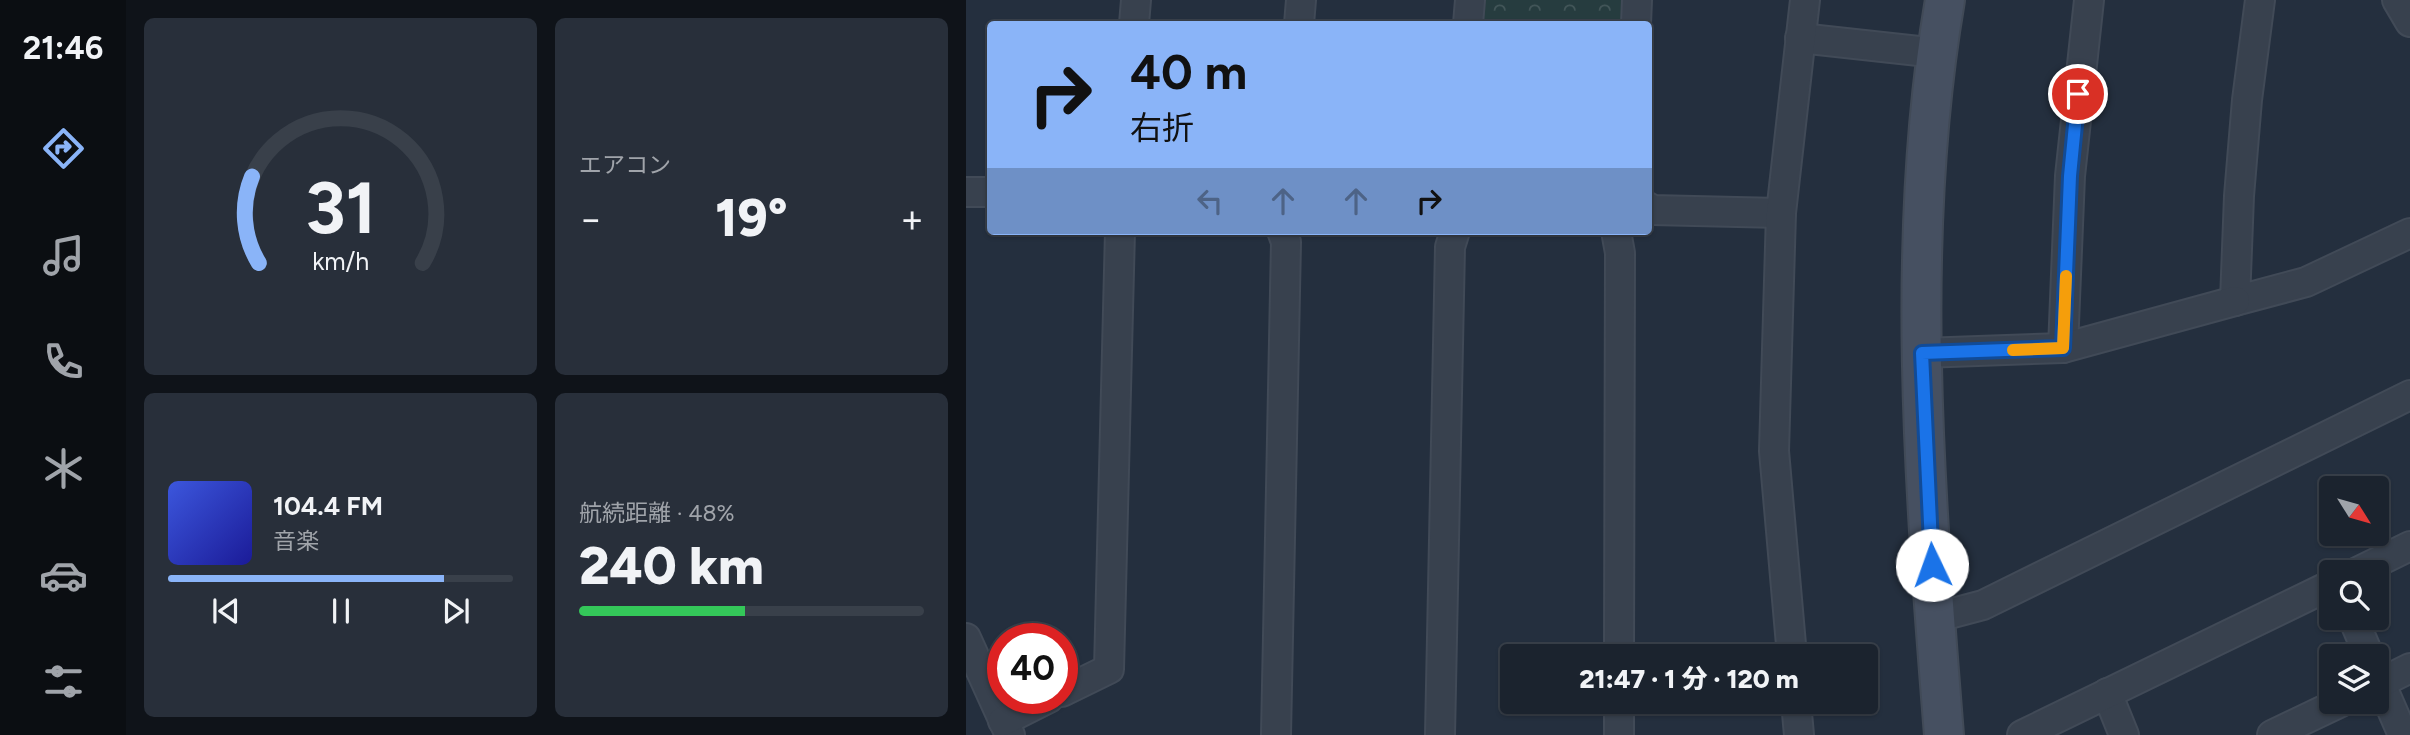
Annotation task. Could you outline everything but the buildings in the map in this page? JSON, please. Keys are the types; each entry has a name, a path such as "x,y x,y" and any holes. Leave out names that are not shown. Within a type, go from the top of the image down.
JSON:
{"street":[{"path":"1134,21 1136,0"},
{"path":"1299,21 1301,0"},
{"path":"1468,21 1470,0"},
{"path":"1636,21 1637,0"},
{"path":"1791,644 1774,451 1781,213 1805,0"},
{"path":"1944,735 1934,618 1922,353 1925,188 1937,53 1945,0"},
{"path":"2063,348 2070,176 2089,0"},
{"path":"2235,301 2239,196 2247,100 2260,0"},
{"path":"2398,0 2410,22"},
{"path":"1800,38 1937,53"},
{"path":"966,192 987,192"},
{"path":"1652,209 1781,213"},
{"path":"1922,353 2063,348 2306,282 2410,233"},
{"path":"1078,684 1109,668 1120,235"},
{"path":"1276,735 1284,235"},
{"path":"1440,735 1450,247 1454,235"},
{"path":"1617,235 1620,253 1619,644"},
{"path":"1934,618 1983,605 2410,395"},
{"path":"2381,560 2410,546"},
{"path":"2022,735 2319,591"},
{"path":"966,638 1007,728 1027,714"},
{"path":"2389,676 2410,668"},
{"path":"2107,693 2124,735"},
{"path":"2389,704 2403,735"},
{"path":"2272,735 2319,713"},
{"path":"1619,714 1619,735"},
{"path":"1797,714 1798,735"}],"green space":[{"path":"1482,0 1624,0 1622,21 1481,21"}],"slow traffic":[{"path":"2013,350 2063,348 2066,276"}],"route":[{"path":"1932,565 1922,353 2063,348 2070,176 2078,94"}]}
